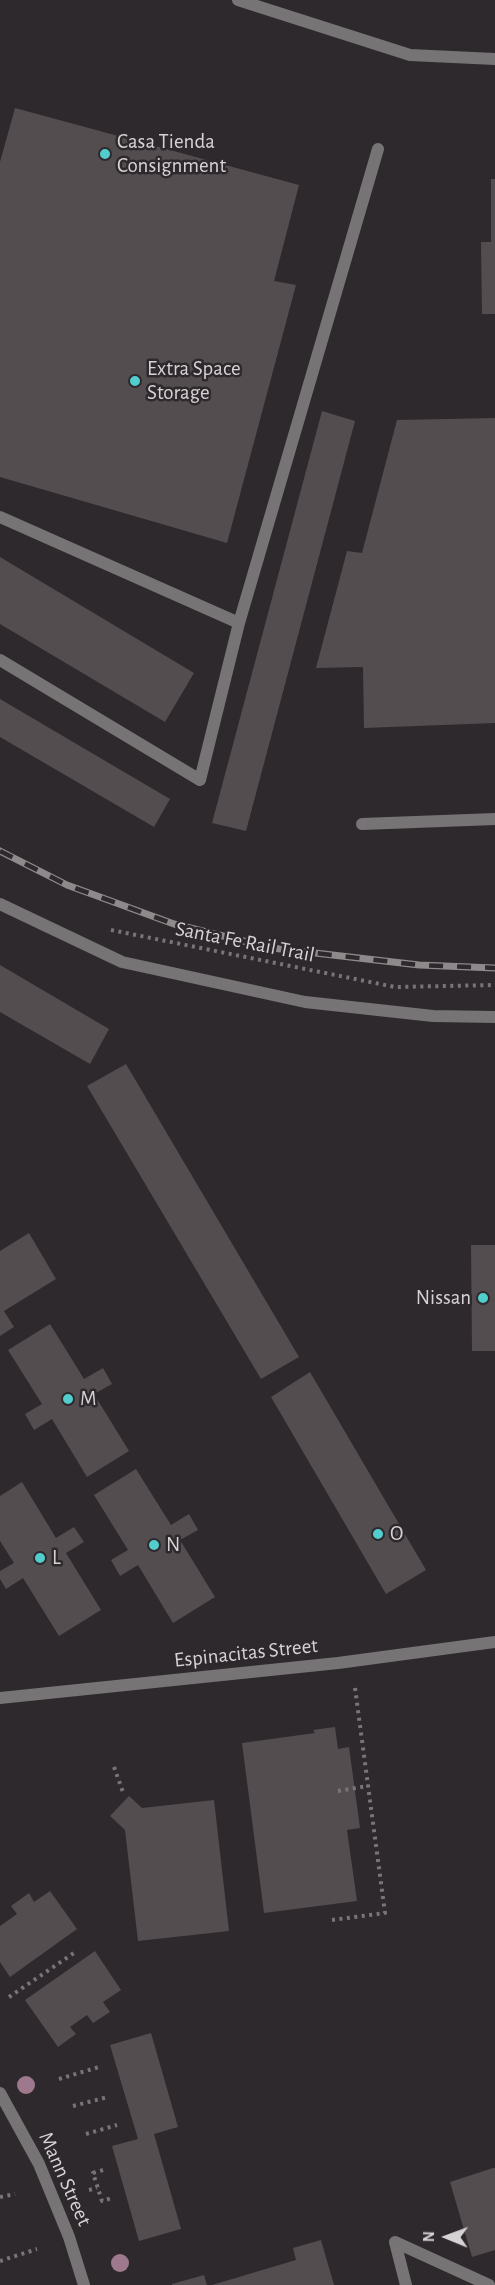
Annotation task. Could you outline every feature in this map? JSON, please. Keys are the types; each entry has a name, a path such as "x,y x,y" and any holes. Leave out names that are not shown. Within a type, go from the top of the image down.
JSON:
{"street":[{"path":"238,0 410,55 495,59"},
{"path":"0,660 200,780 238,623 378,149"},
{"path":"0,517 238,623"},
{"path":"362,824 495,819"},
{"path":"0,904 122,962 305,1002 433,1016 495,1017"},
{"name":"Espinacitas Street","path":"0,1698 338,1663 495,1642"},
{"name":"Mann Street","path":"0,2093 39,2164 69,2237 84,2285"},
{"path":"406,2285 395,2242 489,2285"}],"path":[{"name":"Santa Fe Rail Trail","path":"107,930 395,987 495,985"},
{"path":"332,1920 385,1913 355,1688"},
{"path":"114,1767 124,1795"},
{"path":"338,1791 368,1786"},
{"path":"9,1997 74,1953"},
{"path":"60,2079 99,2067"},
{"path":"73,2106 108,2097"},
{"path":"86,2133 117,2124"},
{"path":"103,2170 93,2173 102,2202 112,2198"},
{"path":"89,2190 98,2188"},
{"path":"0,2197 15,2194"},
{"path":"0,2260 37,2248"}],"building":[{"name":"Extra Space Storage","path":"15,108 299,185 274,281 296,285 227,543 0,477 0,162"},
{"path":"491,179 495,179 495,314 482,314 481,242 491,242"},
{"path":"322,411 355,421 246,831 212,823"},
{"path":"495,418 495,723 364,728 363,667 316,668 347,551 362,553 397,420"},
{"path":"0,557 194,673 165,722 0,624"},
{"path":"0,699 170,799 154,827 0,737"},
{"path":"0,965 109,1029 90,1064 0,1012"},
{"path":"126,1064 299,1357 261,1379 87,1086"},
{"path":"29,1233 56,1279 4,1311 14,1327 0,1336 0,1251"},
{"name":"Nissan","path":"471,1245 495,1245 495,1351 472,1351"},
{"name":"M","path":"50,1324 84,1379 103,1368 112,1384 94,1394 129,1451 87,1477 52,1419 34,1430 25,1414 42,1404 8,1350"},
{"path":"310,1372 426,1570 386,1594 271,1397"},
{"name":"N","path":"136,1469 171,1525 189,1514 198,1530 180,1540 215,1597 173,1623 138,1565 120,1576 111,1560 128,1550 94,1495"},
{"name":"L","path":"22,1482 56,1538 74,1527 84,1542 66,1553 101,1610 59,1636 23,1578 6,1589 0,1579 0,1571 14,1563 0,1541 0,1496"},
{"path":"335,1727 338,1749 349,1747 360,1828 347,1830 357,1901 264,1913 242,1743 315,1733 313,1730"},
{"path":"129,1796 142,1808 214,1800 229,1931 138,1941 125,1830 110,1816"},
{"path":"50,1891 77,1929 10,1977 0,1962 0,1926 17,1914 11,1906 29,1893 34,1902"},
{"path":"95,1951 121,1990 103,2002 110,2012 93,2023 87,2015 70,2027 76,2034 58,2047 25,2000"},
{"path":"151,2033 178,2127 154,2134 181,2229 139,2241 112,2146 138,2139 110,2045"},
{"path":"495,2168 495,2250 472,2257 450,2182"},
{"path":"321,2240 334,2285 212,2285 296,2260 293,2248"},
{"path":"204,2275 207,2285 172,2285 172,2284"}],"railway":[{"path":"0,851 67,885 174,924 272,948 419,965 495,968"}],"place":[{"name":"Casa Tienda Consignment","path":"105,154"},
{"name":"Extra Space Storage","path":"135,381"},
{"name":"Nissan","path":"483,1298"},
{"name":"M","path":"68,1399"},
{"name":"O","path":"378,1534"},
{"name":"N","path":"154,1545"},
{"name":"L","path":"40,1558"}]}
